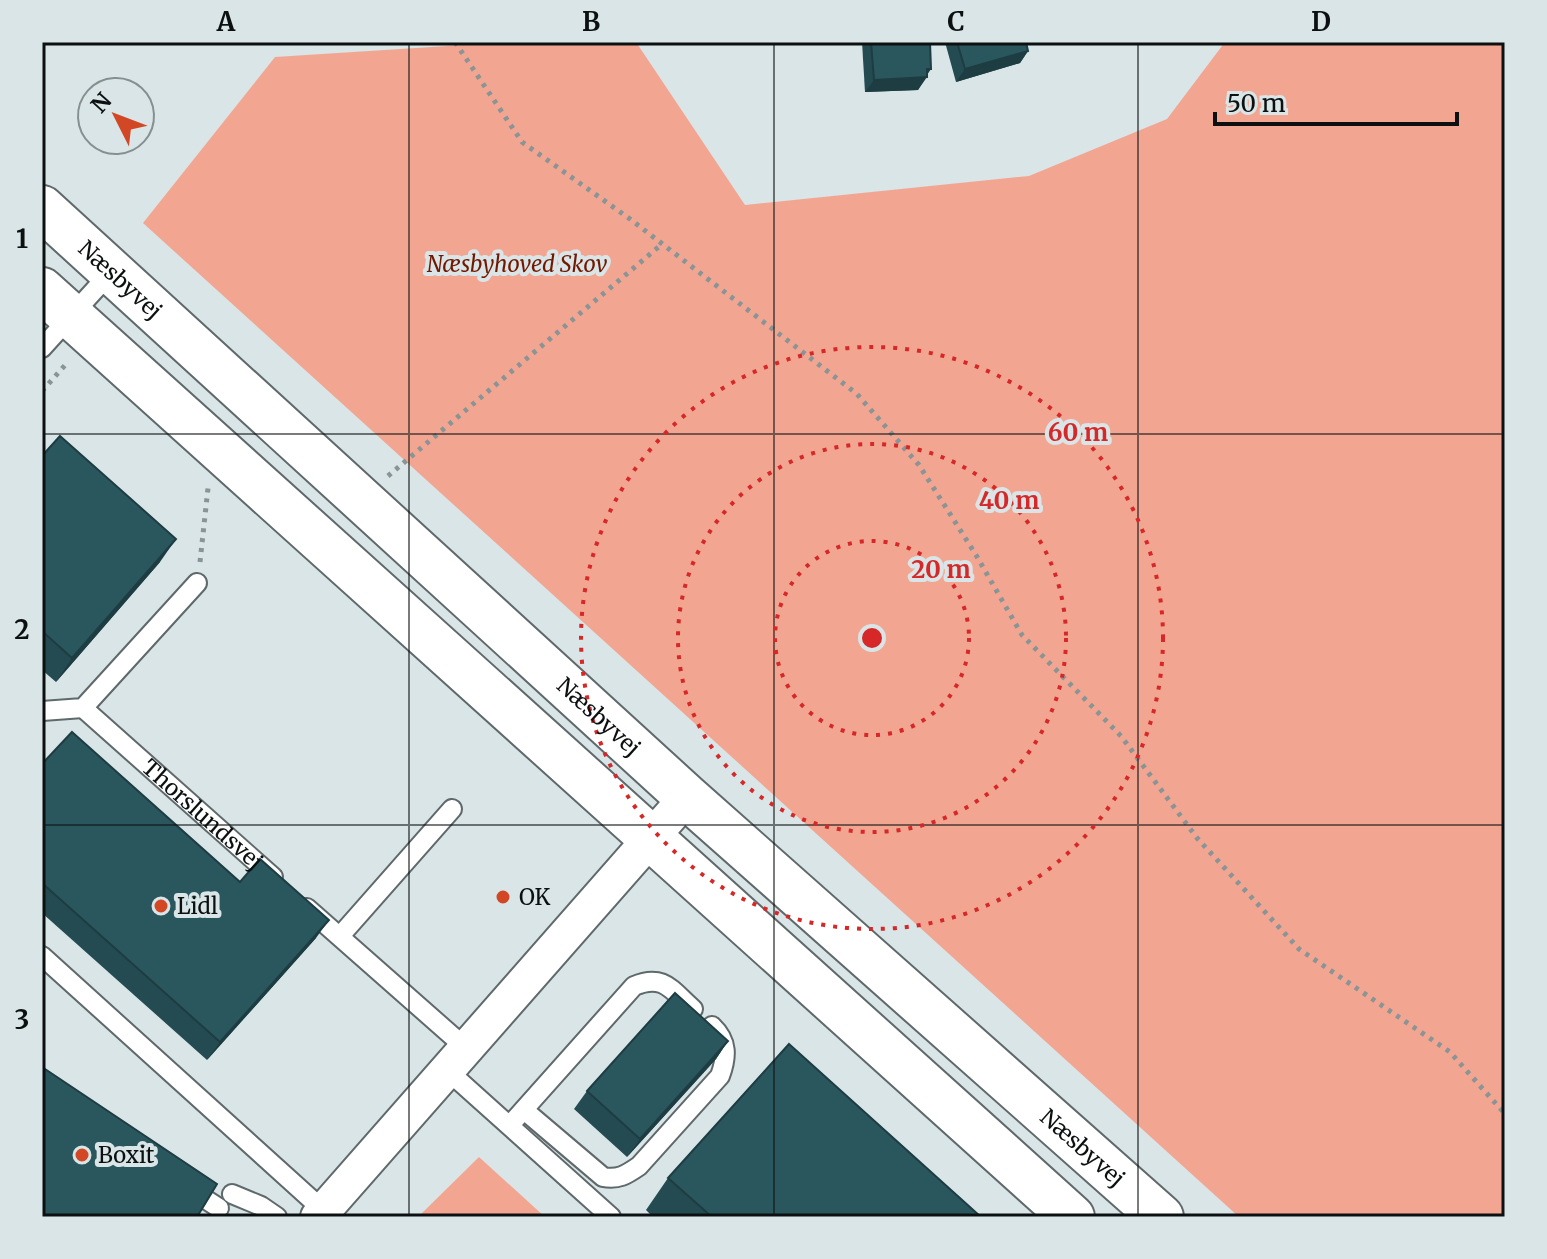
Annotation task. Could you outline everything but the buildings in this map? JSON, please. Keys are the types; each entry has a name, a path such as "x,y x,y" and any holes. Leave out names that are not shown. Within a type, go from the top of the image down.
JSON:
{"street":[{"name":"Næsbyvej","path":"45,212 687,797 1161,1217"},
{"path":"57,304 1072,1217"},
{"path":"321,1214 687,797"}],"lane":[{"path":"42,348 57,304 111,272"},
{"path":"42,711 83,708 197,583"},
{"name":"Thorslundsvej","path":"83,708 340,936 457,1060 510,1125 611,1217"},
{"path":"340,936 452,809"},
{"path":"42,956 321,1214"},
{"path":"510,1125 634,986 648,980 660,981 717,1031 724,1043 726,1058 720,1076 639,1166 615,1179 603,1177 524,1110"},
{"path":"169,1175 221,1212"},
{"path":"202,1217 221,1212 232,1194 261,1206 277,1217"}],"path":[{"path":"455,42 522,142 662,244 857,394 919,465 1022,635 1121,736 1197,838 1299,949 1450,1052 1505,1114"},
{"path":"363,504 391,472 662,244"},
{"path":"197,583 214,445"}],"green space":[{"name":"Næsbyhoved Skov","path":"511,42 636,42 745,205 1029,176 1167,119 1225,42 1505,42 1505,1217 1239,1217 143,223 275,57"},
{"path":"479,1157 545,1217 418,1217"}],"place":[{"name":"OK","path":"503,897"},
{"name":"Lidl","path":"161,906"},
{"name":"Boxit","path":"82,1155"}]}
